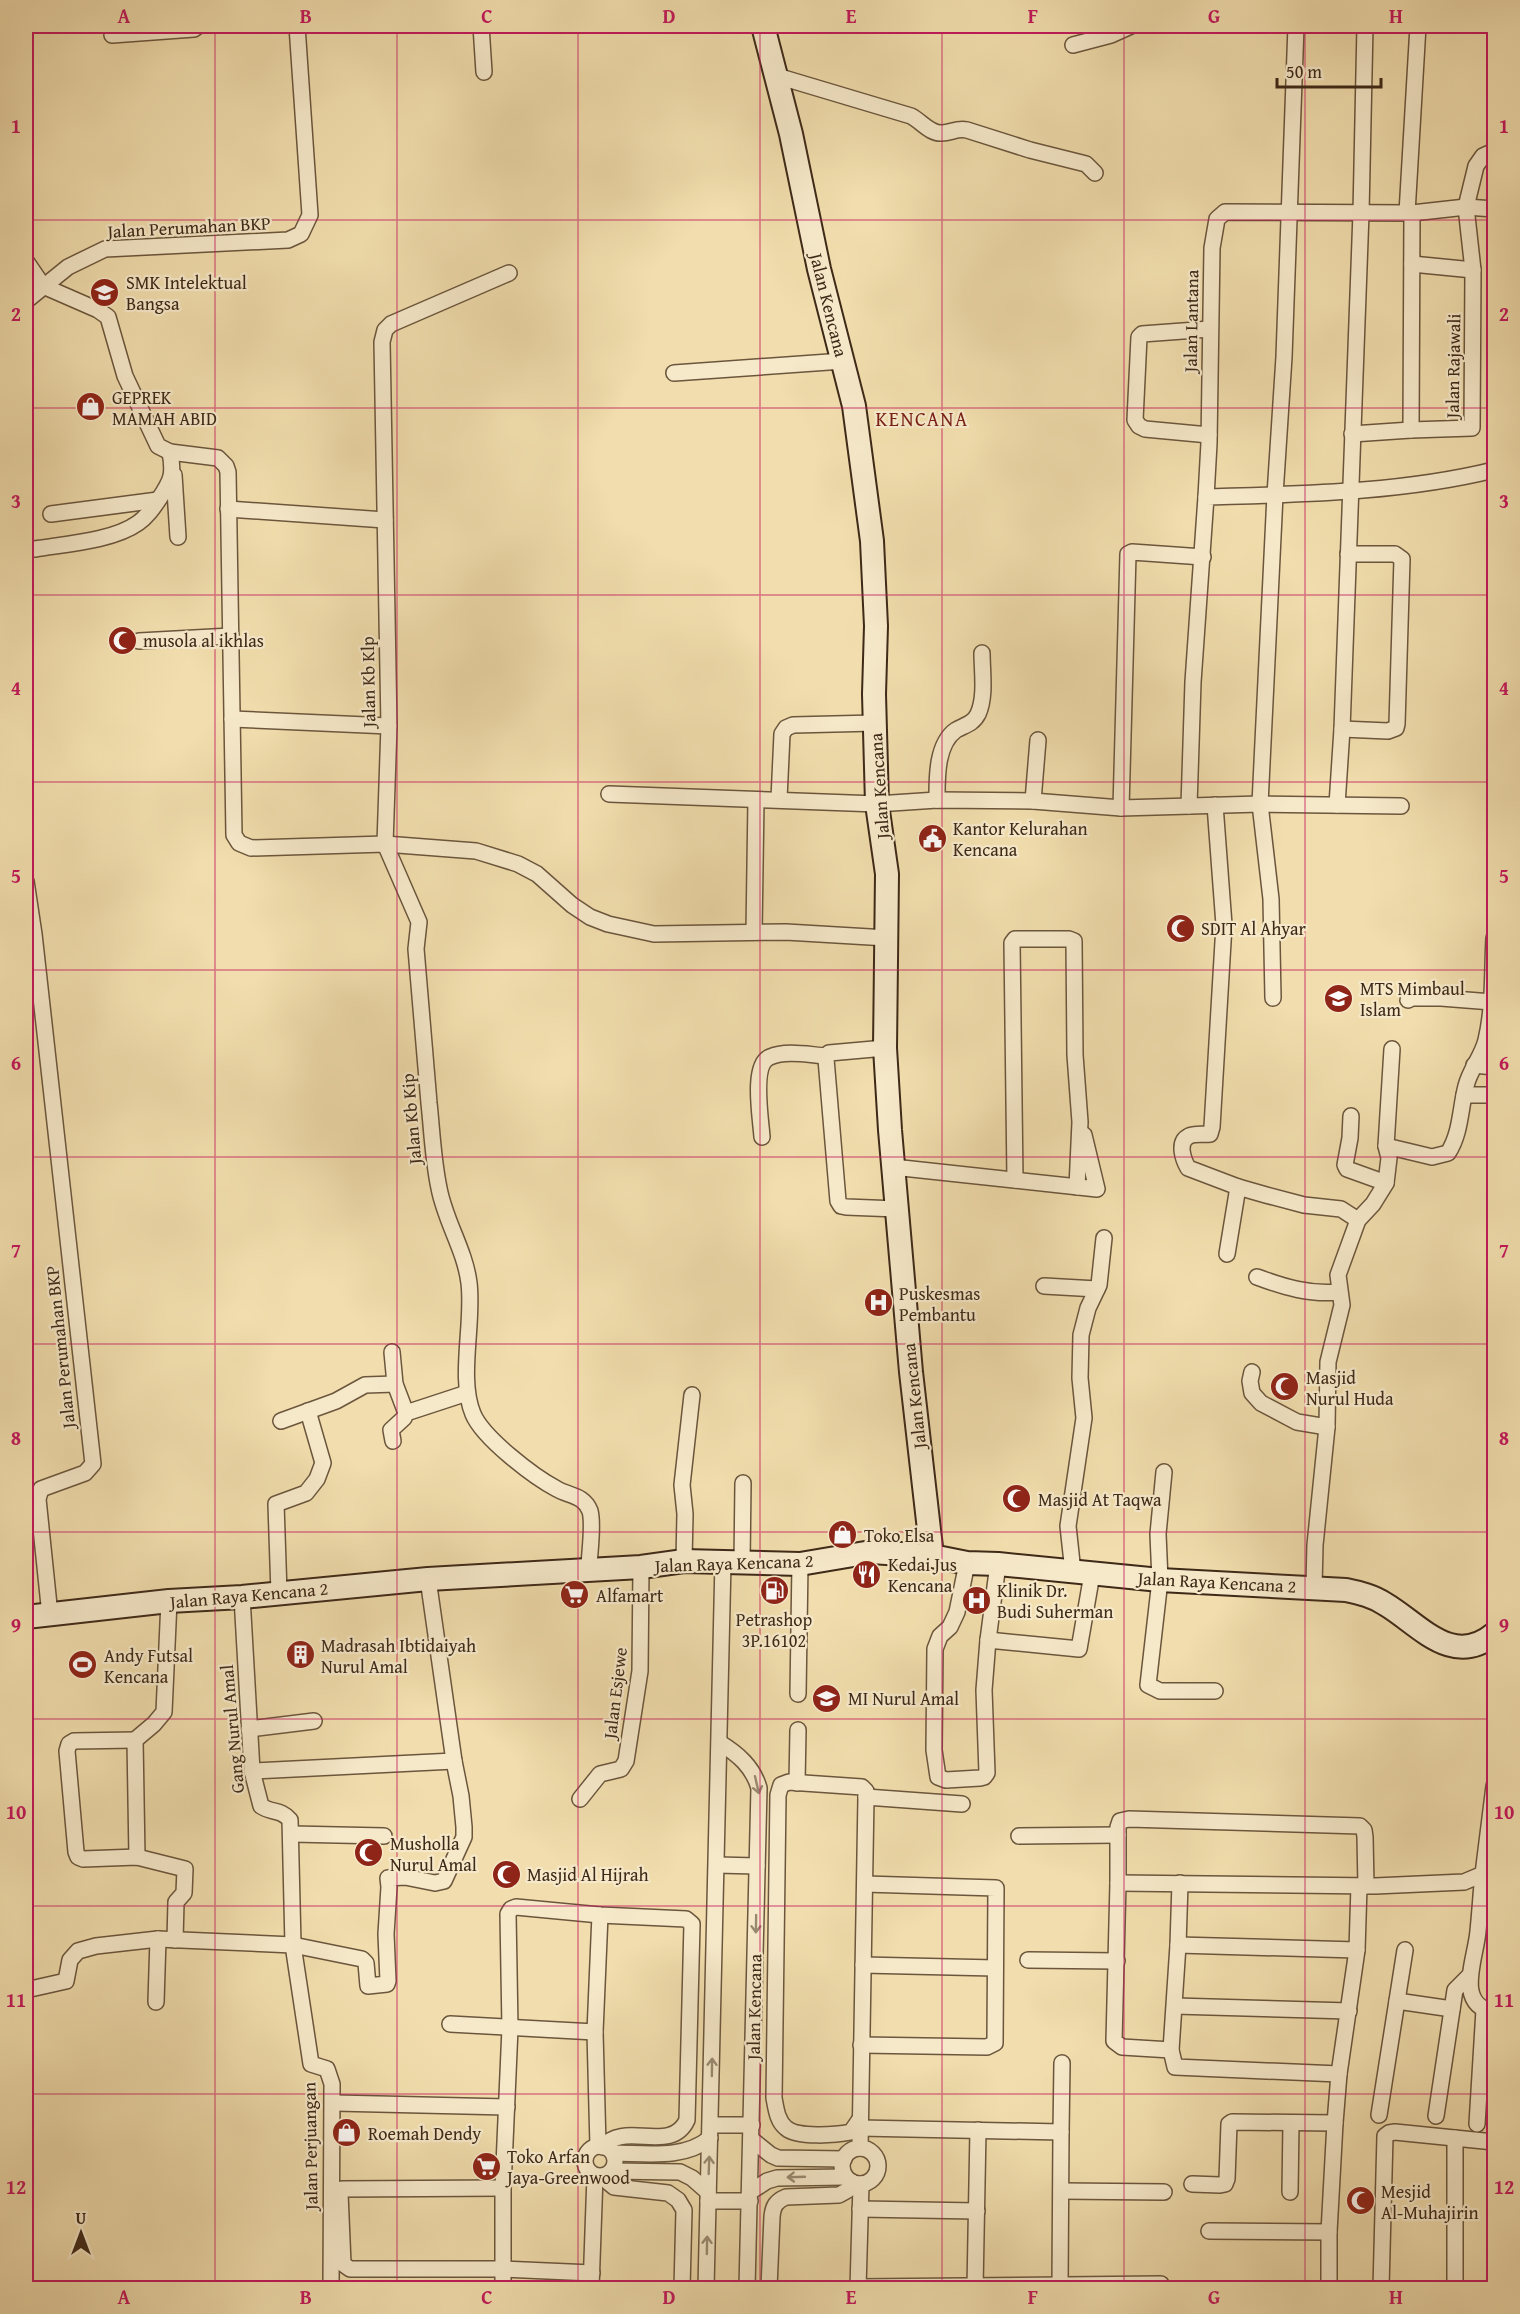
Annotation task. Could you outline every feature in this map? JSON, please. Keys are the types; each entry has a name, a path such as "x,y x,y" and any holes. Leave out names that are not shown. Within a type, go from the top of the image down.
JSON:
{"street":[{"path":"112,35 194,29 198,26"},
{"name":"Jalan Perumahan BKP","path":"26,301 68,267 105,249 257,243 288,240 301,234 310,215 297,26"},
{"path":"481,26 484,72"},
{"name":"Jalan Kencana","path":"763,26 777,76 819,269 857,426 872,541 876,626 877,804 887,874 885,1048 911,1372 932,1556"},
{"path":"1073,45 1111,35 1131,26"},
{"path":"1273,998 1271,899 1260,804 1284,357 1296,26"},
{"path":"1337,805 1342,729 1361,213 1365,26"},
{"path":"1352,434 1411,430 1410,213 1418,26"},
{"path":"777,76 911,116 939,134 958,128 967,130 1029,150 1086,164 1095,172"},
{"path":"1466,207 1476,166 1483,156 1494,151"},
{"name":"Jalan Lantana","path":"1189,806 1193,682 1203,556 1209,435 1212,248 1217,219 1225,212 1410,213 1466,207 1494,209"},
{"name":"Jalan Rajawali","path":"1411,430 1472,428 1473,270 1466,207"},
{"path":"26,261 43,286 98,310 108,317 125,376 158,446 170,452 212,457 223,462 228,472 234,835 239,843 251,848 385,844 456,848 496,856 537,874 572,905 590,917 630,930 654,934 754,932 887,938"},
{"path":"1412,264 1473,270"},
{"name":"Jalan Kb Klp","path":"385,844 389,726 382,342 391,324 509,273"},
{"path":"1209,435 1145,429 1135,420 1139,337 1142,334 1210,329"},
{"path":"674,373 843,361"},
{"path":"170,452 174,470 178,537"},
{"path":"35,549 114,535 136,525 147,516 158,501 174,470"},
{"path":"1206,497 1275,495 1432,483 1494,470"},
{"path":"51,514 158,501"},
{"path":"228,509 385,520"},
{"path":"1121,808 1128,554 1132,552 1203,556"},
{"path":"1342,729 1392,730 1397,724 1398,713 1402,559 1395,555 1348,554"},
{"path":"140,641 231,636"},
{"path":"937,800 937,775 946,742 956,730 973,721 980,710 983,682 982,653"},
{"path":"232,719 389,726"},
{"path":"779,799 782,734 786,728 800,725 875,723"},
{"path":"1033,801 1038,740"},
{"path":"609,794 877,804 937,800 1033,801 1121,808 1260,804 1401,806"},
{"path":"754,932 756,800"},
{"path":"1215,806 1224,926 1212,1127 1210,1134 1187,1137 1183,1143 1182,1152 1188,1168 1238,1187 1304,1205 1341,1209 1358,1220"},
{"name":"Jalan Kb Kip","path":"385,844 419,922 416,949 436,1170 445,1212 465,1264 471,1298 467,1393"},
{"name":"Jalan Perumahan BKP","path":"26,881 34,934 93,1464 85,1473 41,1489 38,1499 50,1615"},
{"path":"1386,1146 1431,1157 1448,1153 1456,1139 1469,1073 1482,1053 1492,1012 1494,938"},
{"path":"893,1167 1097,1189 1080,1122 1075,1055 1074,941 1069,939 1016,939 1012,943 1015,1180"},
{"path":"1408,1000 1441,998 1492,1012"},
{"path":"762,1137 759,1078 761,1064 768,1057 782,1054 826,1056 832,1052 885,1048"},
{"path":"1314,1586 1315,1545 1327,1427 1328,1362 1342,1305 1338,1284 1339,1267 1358,1220 1373,1204 1386,1183 1389,1158 1386,1146 1392,1049"},
{"path":"826,1056 838,1201 841,1206 846,1207 897,1209"},
{"path":"1474,1065 1494,1067"},
{"path":"1464,1095 1494,1095"},
{"path":"1351,1116 1345,1165 1347,1169 1386,1183"},
{"path":"1227,1254 1238,1187"},
{"path":"988,1640 1079,1649 1082,1573 1068,1526 1084,1418 1080,1378 1081,1335 1084,1318 1097,1289 1104,1238"},
{"path":"1257,1277 1313,1293 1339,1292"},
{"path":"1044,1286 1097,1289"},
{"path":"392,1352 395,1384 406,1413 404,1418 391,1430 393,1441"},
{"path":"1252,1372 1250,1381 1252,1393 1260,1403 1297,1422 1327,1427"},
{"path":"281,1421 336,1401 365,1385 395,1384"},
{"path":"406,1413 467,1393 474,1416 497,1444 540,1478 558,1490 576,1496 586,1505 591,1517 589,1569"},
{"path":"684,1561 685,1514 682,1485 692,1395"},
{"path":"279,1593 276,1504 306,1493 317,1479 323,1463 308,1411"},
{"path":"1164,1472 1158,1534 1160,1580 1148,1685 1160,1691 1215,1691"},
{"path":"706,2289 714,2130 720,1743 733,1563 743,1484"},
{"name":"Jalan Raya Kencana 2","path":"26,1617 169,1601 242,1597 428,1579 641,1567 684,1561 800,1564 871,1551 932,1556 967,1563 1160,1580 1314,1586 1346,1590 1374,1597 1388,1605 1422,1633 1447,1644 1471,1646 1494,1634"},
{"path":"967,1563 957,1612 950,1627 940,1636 935,1649 934,1750 939,1777 946,1780 980,1778 987,1773 984,1690 998,1564"},
{"path":"798,1694 800,1564"},
{"name":"Jalan Esjewe","path":"580,1799 600,1773 621,1769 626,1761 640,1671 641,1567"},
{"path":"26,1990 66,1981 70,1960 78,1951 96,1946 158,1939 294,1944 362,1959 366,1963 368,1986 387,1984 386,1934 389,1887 387,1878 405,1877 435,1883 444,1881 464,1837 461,1796 428,1579"},
{"name":"Gang Nurul Amal","path":"242,1597 252,1771 261,1806 287,1816 290,1820 292,1834"},
{"path":"169,1601 164,1712 135,1740 74,1741 69,1744 67,1751 78,1857 83,1859 137,1857 185,1869 184,1893 176,1902 175,1940"},
{"path":"249,1729 314,1721"},
{"path":"797,1783 798,1730"},
{"path":"135,1740 137,1857"},
{"name":"Jalan Kencana","path":"720,1743 743,1760 756,1778 759,1788 745,2198 747,2289"},
{"path":"252,1771 454,1761"},
{"path":"860,2148 860,2124 861,2045 866,1791 862,1787 797,1783 781,1785 778,1795 774,2098 776,2112 784,2127 793,2133 835,2135 851,2132 860,2124 1061,2132"},
{"path":"1477,2124 1489,2011 1473,1997 1469,1976 1486,1885 1494,1786"},
{"path":"866,1797 962,1804"},
{"path":"1171,2050 1122,2047 1114,2041 1118,1827 1120,1821 1129,1819 1360,1826 1364,1830 1365,1837 1363,1886 1357,1950 1339,2074 1329,2232 1329,2289"},
{"path":"294,1944 292,1834 384,1836"},
{"path":"1019,1836 1118,1835"},
{"path":"717,1865 757,1866"},
{"path":"1118,1883 1363,1886 1464,1882 1486,1885"},
{"path":"1180,1883 1171,2050 1174,2067 1339,2074"},
{"path":"861,2045 987,2048 995,2043 996,1887 865,1884"},
{"path":"503,2289 503,2188 510,2028 508,1914 516,1907 600,1915 686,1919 692,1924 687,2120 682,2130 671,2136 618,2137 609,2140 605,2149"},
{"path":"503,2188 345,2188 340,2193 343,2264 350,2270 504,2269 592,2281 604,2174 615,2162 605,2149 595,2032 600,1915"},
{"path":"156,2002 158,1939"},
{"name":"Jalan Perjuangan","path":"294,1944 311,2064 327,2069 332,2084 331,2289"},
{"path":"1178,1945 1357,1950"},
{"path":"1379,2115 1405,1950"},
{"path":"1028,1960 1117,1961"},
{"path":"863,1965 995,1968"},
{"path":"1436,2115 1455,1990 1469,1976"},
{"path":"1397,2001 1452,2009"},
{"path":"1174,2006 1348,2011"},
{"path":"450,2024 595,2032"},
{"path":"1060,2285 1062,2063"},
{"path":"335,2103 507,2107"},
{"path":"1192,2184 1225,2184 1228,2124 1232,2122 1335,2123"},
{"path":"1290,2192 1291,2123"},
{"path":"844,2159 778,2158 771,2155 748,2130 714,2130 696,2148 682,2153 605,2149 589,2151 584,2160 587,2170 604,2174 680,2172 692,2178 712,2198 745,2198 766,2181 777,2178 853,2181 871,2180 876,2175 877,2162 870,2152 860,2148 850,2151 844,2159 842,2170 853,2181 860,2209 858,2288 1161,2284"},
{"path":"975,2288 978,2130"},
{"path":"1381,2289 1385,2136 1395,2132 1494,2142"},
{"path":"1455,2139 1455,2289"},
{"path":"604,2174 614,2187 668,2193 678,2200 684,2210 682,2289"},
{"path":"769,2289 772,2217 773,2208 778,2200 786,2197 839,2196 848,2190 853,2181"},
{"path":"1061,2191 1164,2192"},
{"path":"860,2209 977,2211"},
{"path":"1209,2231 1329,2232"}],"place":[{"name":"SMK Intelektual Bangsa","path":"105,292"},
{"name":"GEPREK MAMAH ABID","path":"91,407"},
{"name":"musola al ikhlas","path":"122,640"},
{"name":"Kantor Kelurahan Kencana","path":"932,838"},
{"name":"SDIT Al Ahyar","path":"1180,928"},
{"name":"MTS Mimbaul Islam","path":"1339,998"},
{"name":"Puskesmas Pembantu","path":"878,1303"},
{"name":"Masjid Nurul Huda","path":"1285,1387"},
{"name":"Masjid At Taqwa","path":"1017,1499"},
{"name":"Toko Elsa","path":"843,1535"},
{"name":"Kedai Jus Kencana","path":"867,1574"},
{"name":"Petrashop 3P.16102","path":"774,1590"},
{"name":"Alfamart","path":"575,1595"},
{"name":"Klinik Dr. Budi Suherman","path":"976,1600"},
{"name":"Madrasah Ibtidaiyah Nurul Amal","path":"300,1655"},
{"name":"Andy Futsal Kencana","path":"83,1665"},
{"name":"MI Nurul Amal","path":"827,1698"},
{"name":"Musholla Nurul Amal","path":"369,1853"},
{"name":"Masjid Al Hijrah","path":"506,1874"},
{"name":"Roemah Dendy","path":"347,2133"},
{"name":"Toko Arfan Jaya-Greenwood","path":"486,2166"},
{"name":"Mesjid Al-Muhajirin","path":"1360,2201"}],"district":[{"name":"KENCANA","path":"922,418"}]}
